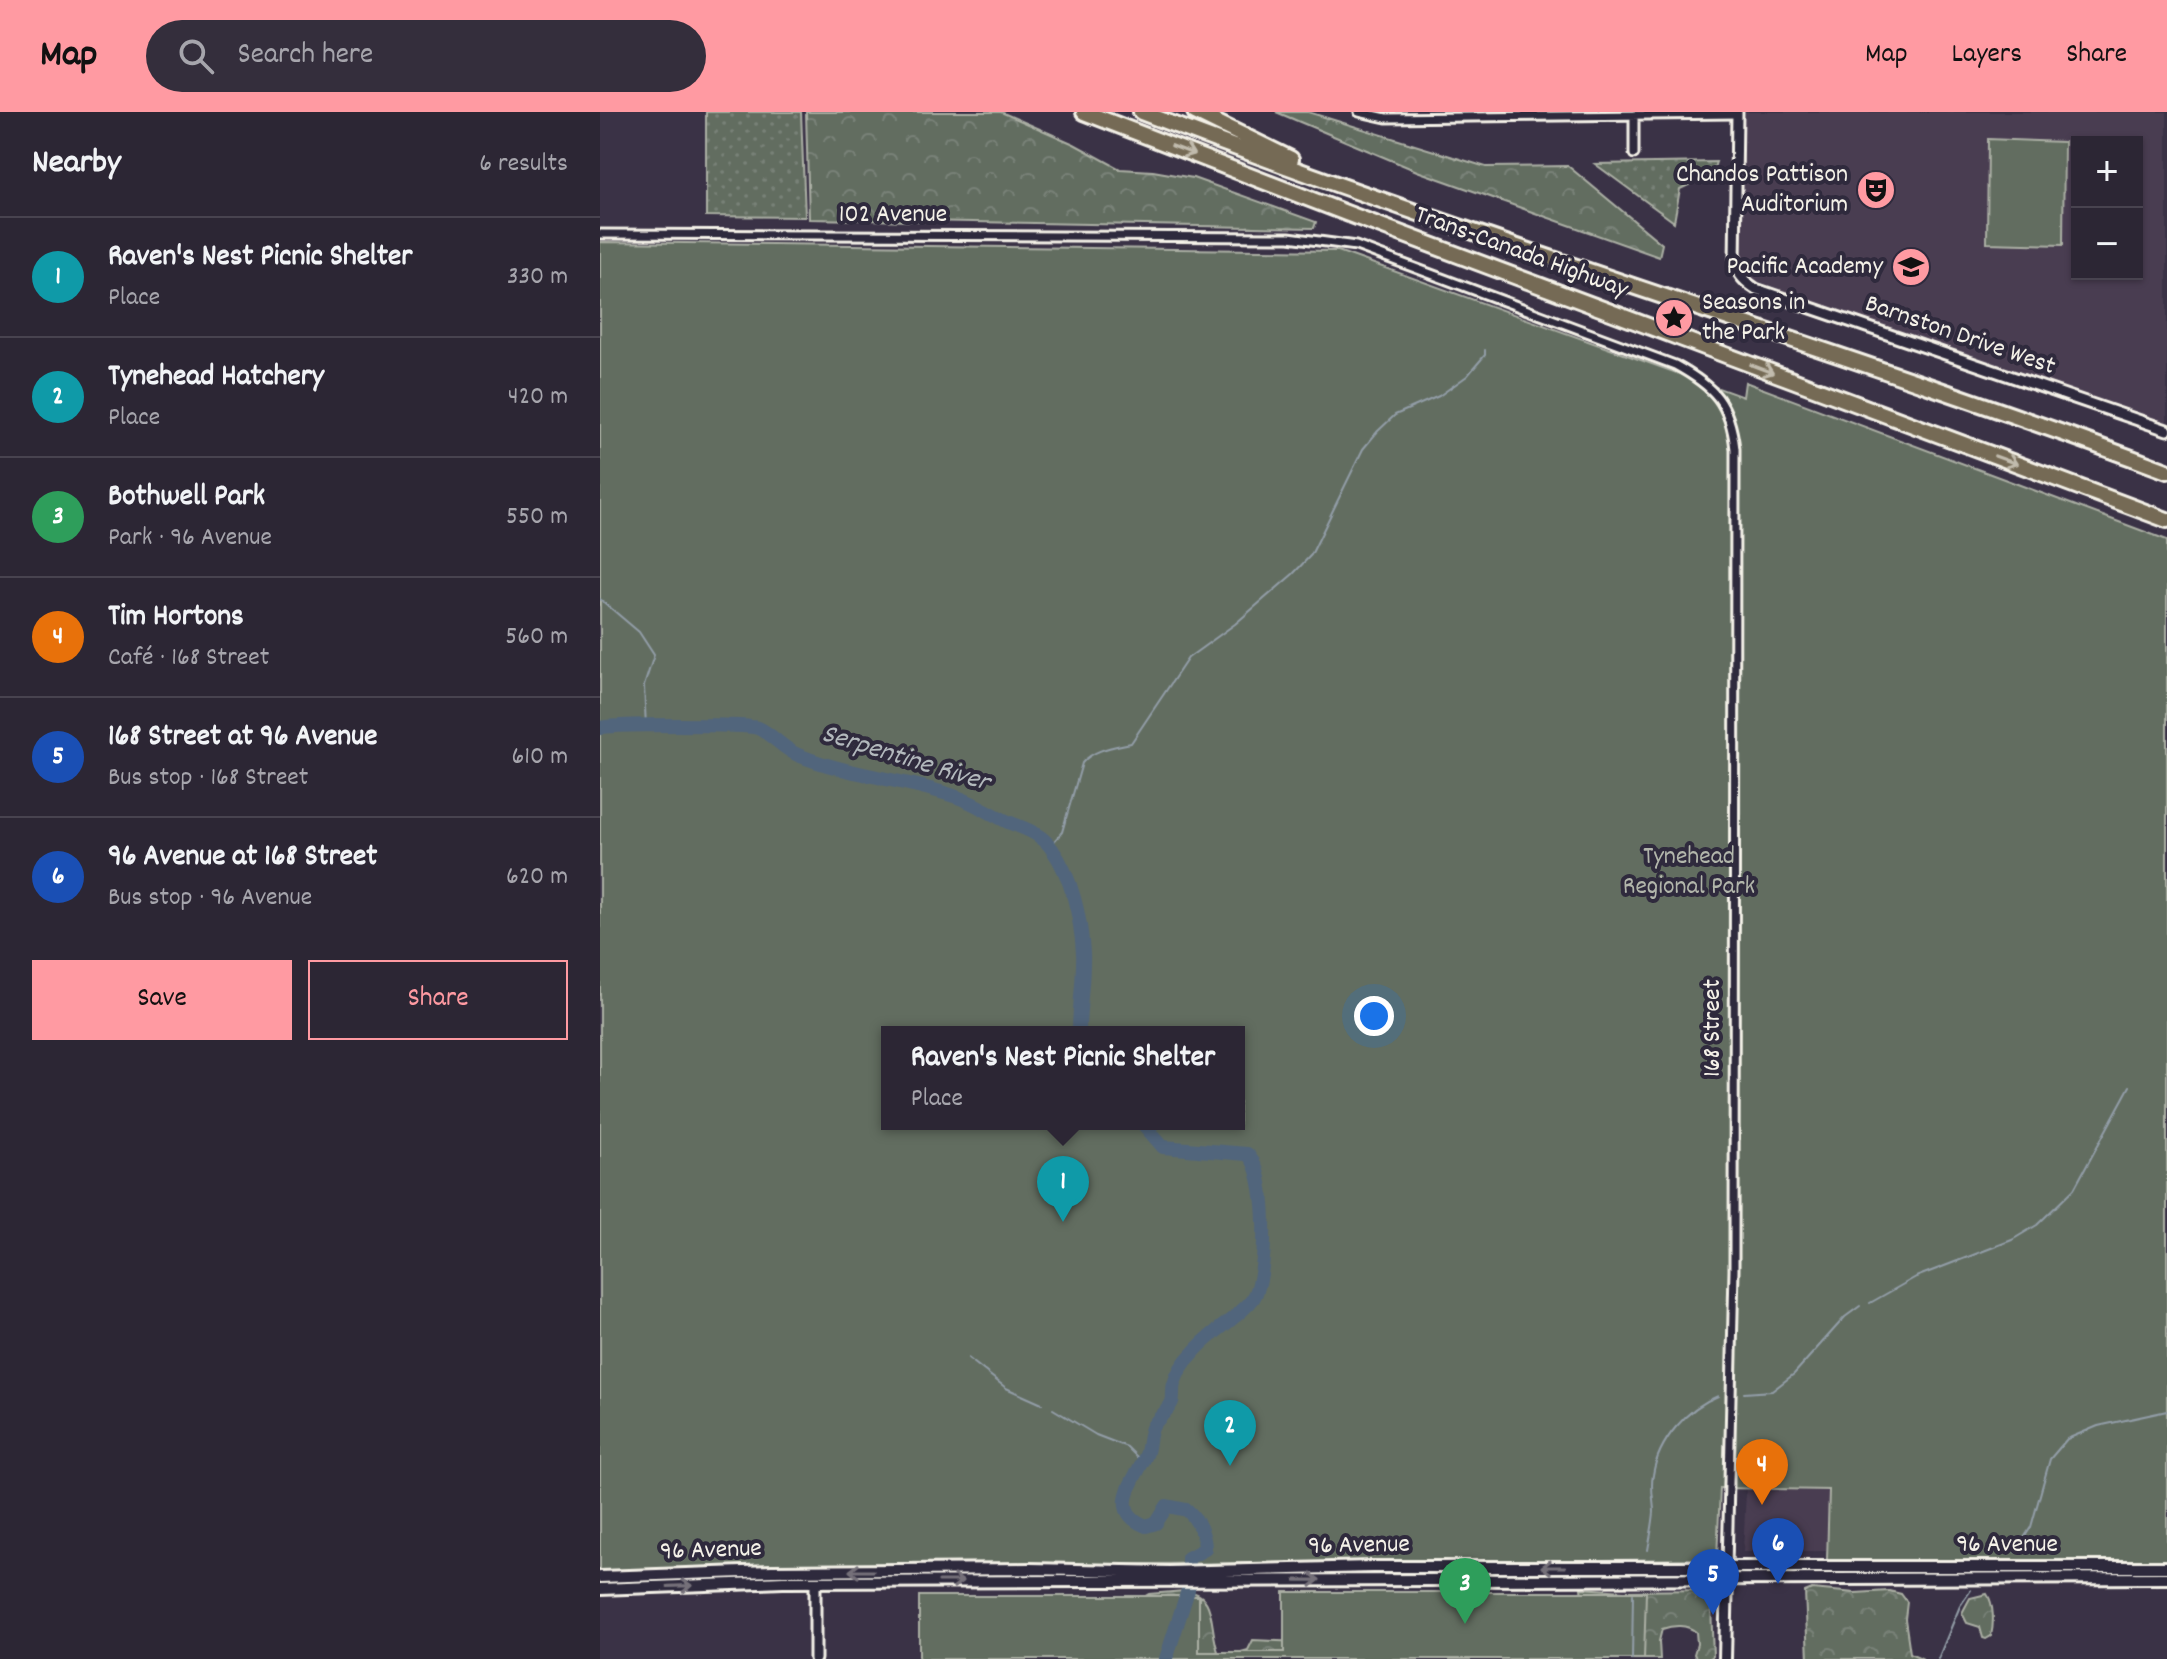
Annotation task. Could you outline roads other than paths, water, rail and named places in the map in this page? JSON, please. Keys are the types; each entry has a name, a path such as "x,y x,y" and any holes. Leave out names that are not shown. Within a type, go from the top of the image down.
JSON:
{"highway":[{"name":"Trans-Canada Highway","path":"1084,112 2167,520"},
{"name":"Trans-Canada Highway","path":"1141,112 1674,300 1918,380 2167,471"},
{"path":"1195,112 1353,189"}],"main road":[{"name":"96 Avenue","path":"600,1589 1169,1576 2167,1567"},
{"name":"96 Avenue","path":"600,1577 1043,1569 1169,1576"},
{"path":"815,1582 832,1571"},
{"name":"96 Avenue","path":"1727,1573 2167,1578"},
{"name":"168 Street","path":"1725,1659 1727,1573"}],"street":[{"path":"1359,112 1386,118 1737,113"},
{"name":"Barnston Drive West","path":"1737,113 1735,264 1742,279 1756,289 2167,430"},
{"path":"1634,115 1634,154"},
{"name":"102 Avenue","path":"600,234 1289,237 1356,246 1675,365 1700,379 1721,400"},
{"name":"168 Street","path":"1721,400 1733,431 1735,477 1734,1270 1727,1573"},
{"path":"815,1582 815,1659"}],"waterway":[{"path":"1050,846 1062,832 1082,763 1098,752 1131,743 1188,658 1235,624 1311,555 1363,449 1378,431 1395,415 1439,396 1467,376 1485,355 1485,350"},
{"path":"600,599 639,632 654,655 644,686 646,727"},
{"name":"Serpentine River","path":"600,728 678,725 758,728 798,755 837,768 957,797 1037,835 1059,860 1078,913 1083,953 1079,1026"},
{"path":"1870,1303 1916,1277 2012,1240 2037,1225 2074,1189 2130,1086"},
{"name":"Serpentine River","path":"1148,1130 1163,1147 1247,1154 1259,1180 1264,1225 1258,1289 1252,1300 1200,1346 1182,1367 1173,1386 1172,1402 1153,1426 1146,1455 1127,1494 1128,1512 1146,1526 1156,1523 1167,1506 1187,1510 1198,1523 1204,1538 1205,1549 1188,1558 1188,1590 1166,1659"},
{"path":"1744,1393 1772,1391 1794,1374 1845,1317 1860,1306"},
{"path":"968,1358 1006,1388 1042,1404"},
{"path":"1648,1550 1654,1512 1652,1480 1661,1450 1685,1417 1718,1396"},
{"path":"1053,1409 1096,1435 1127,1447 1142,1462"},
{"path":"2015,1552 2031,1527 2050,1459 2067,1439 2098,1426 2167,1411"},
{"path":"1938,1659 1960,1606 1971,1590"},
{"path":"1632,1659 1633,1594"}],"place":[{"name":"Chandos Pattison Auditorium","path":"1876,190"},
{"name":"Pacific Academy","path":"1911,267"},
{"name":"Seasons in the Park","path":"1674,318"},
{"name":"Raven's Nest Picnic Shelter","path":"1063,1222"},
{"name":"Tynehead Hatchery","path":"1230,1466"},
{"name":"Tim Hortons","path":"1762,1505"},
{"name":"96 Avenue at 168 Street","path":"1778,1584"},
{"name":"168 Street at 96 Avenue","path":"1713,1615"},
{"name":"Bothwell Park","path":"1465,1624"}],"park label":[{"name":"Tynehead Regional Park","path":"1689,872"}]}
